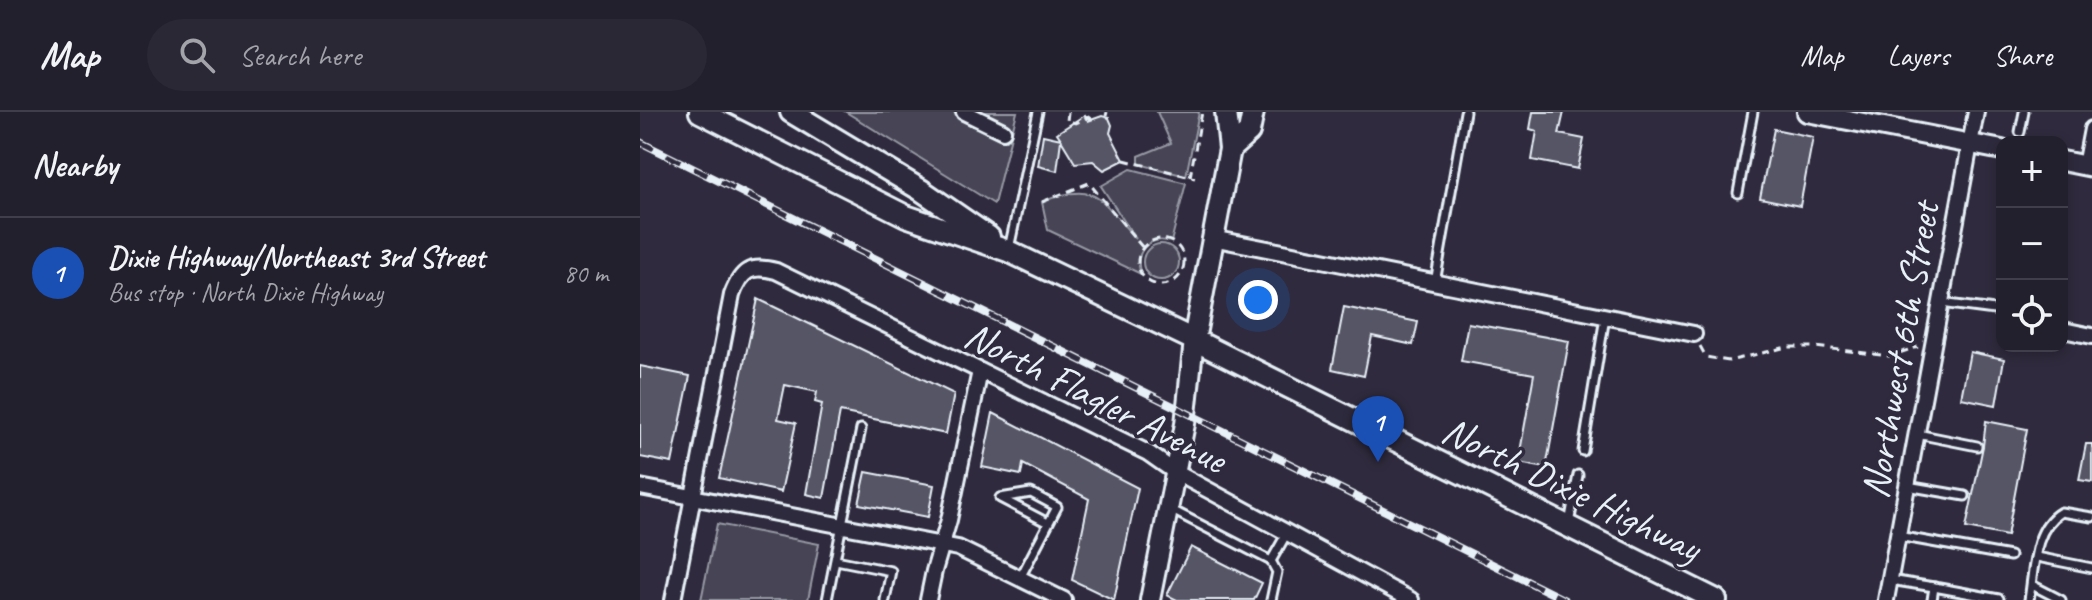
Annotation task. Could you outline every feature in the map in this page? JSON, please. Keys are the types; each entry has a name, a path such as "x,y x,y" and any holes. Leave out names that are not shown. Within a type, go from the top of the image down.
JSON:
{"main road":[{"name":"North Dixie Highway","path":"700,112 906,216 1008,251 1194,340 1716,600"},
{"name":"North Dixie Highway","path":"791,112 921,190 1008,251"},
{"path":"1194,340 1230,149 1226,112"},
{"path":"1230,149 1249,132 1253,112"}],"street":[{"path":"964,112 1003,131"},
{"path":"1807,112 1996,149"},
{"name":"Northwest 6th Street","path":"1886,600 1976,112"},
{"path":"2068,162 2089,166 2092,129"},
{"path":"1212,238 1694,334"},
{"name":"North Flagler Avenue","path":"693,498 732,295 737,280 746,271 761,267 776,271 1148,453 1175,472 1405,599"},
{"path":"2068,331 2092,336"},
{"path":"1150,600 1187,413 1194,340"},
{"path":"928,600 949,520 980,371"},
{"path":"640,487 968,551 1064,600"},
{"path":"673,600 693,498"}],"lane":[{"path":"1008,251 1038,112"},
{"path":"1435,284 1465,112"},
{"path":"1738,193 1753,112"},
{"path":"2020,132 2024,112"},
{"path":"1941,303 1996,310"},
{"path":"1583,451 1605,317"},
{"path":"827,600 861,429"},
{"path":"1917,434 1977,446"},
{"path":"1568,526 1578,475"},
{"path":"1907,486 1965,496"},
{"path":"1020,578 1057,507 1031,493 1000,498 1048,523"},
{"path":"1168,508 1271,561 1277,572 1271,600"},
{"path":"2029,600 2041,534 2050,519 2061,512 2092,517"},
{"path":"1271,561 1287,533"},
{"path":"1898,536 2010,556"},
{"path":"2037,557 2092,568"},
{"path":"836,560 891,571 885,600"},
{"path":"1890,580 1999,599"},
{"path":"2032,585 2061,600"},
{"path":"1932,600 1934,587"}],"path":[{"path":"1068,112 1067,121 1076,123 1088,117 1096,123"},
{"path":"1124,160 1192,178 1202,112"},
{"path":"1042,202 1089,183 1143,248"},
{"path":"1157,240 1177,246 1184,258 1178,278 1166,285 1146,279 1138,263 1143,248 1157,240"},
{"path":"1694,334 1706,357 1729,361 1787,347 1816,347 1889,356 1933,342"}],"shaded area":[{"path":"846,112 1017,112 994,204"},
{"path":"1157,112 1199,112 1186,176 1139,164 1139,156 1171,143"},
{"path":"1131,169 1186,183 1171,242 1156,241 1145,247 1139,259 1141,274 1048,230 1042,202 1061,195 1088,194 1106,205 1136,239 1101,186"},
{"path":"1161,244 1174,249 1179,262 1174,275 1161,280 1148,275 1143,262 1148,249"},
{"path":"717,524 819,544 808,600 701,600"}],"building":[{"path":"1533,112 1564,112 1559,134 1584,139 1578,169 1532,160 1537,131 1530,129"},
{"path":"1085,115 1088,121 1102,116 1109,118 1112,125 1110,133 1124,160 1104,170 1093,161 1075,163 1061,140 1057,171 1038,166 1043,135 1061,139 1057,133"},
{"path":"1774,129 1813,137 1800,206 1760,198"},
{"path":"758,299 954,394 946,434 840,412 824,498 806,494 822,404 815,402 817,392 785,385 778,419 796,423 781,492 719,478"},
{"path":"1344,307 1418,322 1413,345 1372,336 1364,376 1332,369"},
{"path":"1468,323 1569,341 1546,468 1518,463 1534,374 1461,361"},
{"path":"1970,352 2004,359 1996,405 1961,398"},
{"path":"640,366 690,376 672,463 640,457"},
{"path":"993,413 1138,488 1114,600 1072,580 1089,499 1023,464 1021,475 982,467"},
{"path":"1986,421 2027,429 2007,536 1966,528"},
{"path":"2086,444 2092,444 2092,482 2079,480"},
{"path":"866,472 934,485 928,517 859,504"},
{"path":"1191,547 1262,583 1254,600 1177,600 1167,595"}],"railway":[{"path":"640,142 1565,600"}],"place":[{"name":"Dixie Highway/Northeast 3rd Street","path":"1378,462"}]}
